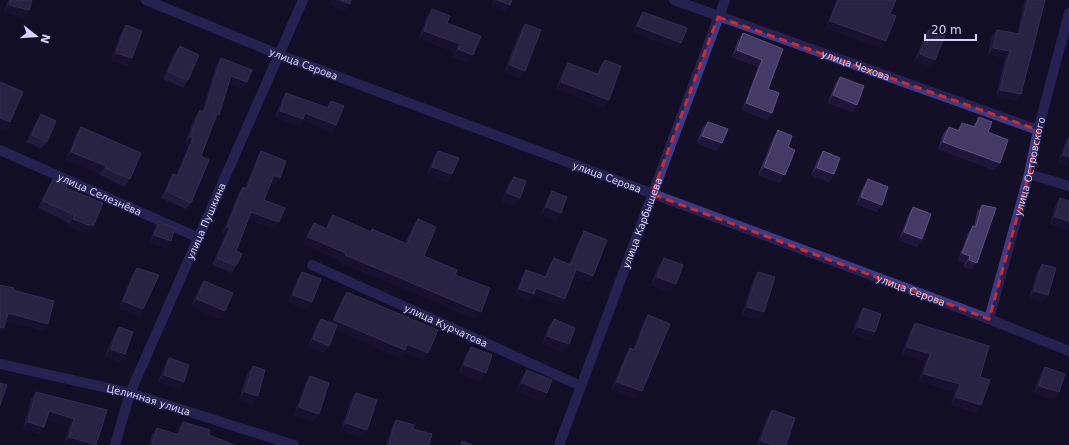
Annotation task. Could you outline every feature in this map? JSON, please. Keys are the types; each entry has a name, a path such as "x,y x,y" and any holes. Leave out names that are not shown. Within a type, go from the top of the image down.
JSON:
{"street":[{"name":"улица Серова","path":"146,0 280,55 989,319 1069,352"},
{"name":"улица Пушкина","path":"115,445 130,393 303,0"},
{"name":"улица Чехова","path":"674,0 718,17 1038,130"},
{"name":"улица Карбышева","path":"560,445 725,0"},
{"name":"улица Островского","path":"989,319 1029,174 1038,130 1069,13"},
{"name":"улица Селезнёва","path":"0,150 199,238"},
{"path":"1029,174 1069,186"},
{"name":"улица Курчатова","path":"312,265 581,386"},
{"name":"Целинная улица","path":"0,364 130,393 294,445"}],"highlighted area":[{"path":"718,17 1038,130 1029,174 989,319 652,194"}],"building":[{"path":"11,0 32,0 29,10 9,5"},
{"path":"340,0 351,0 350,4"},
{"path":"497,0 512,0 510,5"},
{"path":"838,0 896,0 890,14 896,16 886,41 830,21"},
{"path":"1028,0 1045,0 1021,94 1000,90 1010,51 993,48 997,30 1019,34"},
{"path":"432,9 450,16 447,23 481,36 473,55 458,49 460,44 424,31"},
{"path":"643,12 687,28 681,43 637,26"},
{"path":"525,24 541,30 525,71 510,65"},
{"path":"126,25 142,31 132,58 116,53"},
{"path":"929,29 945,35 935,60 920,54"},
{"path":"743,33 783,49 768,89 779,93 772,113 746,103 762,60 737,50"},
{"path":"180,46 199,55 188,80 168,72"},
{"path":"221,58 252,70 247,82 231,76 219,115 217,114 201,156 209,160 191,203 166,191 173,174 178,176 193,138 190,137 200,110 204,112"},
{"path":"605,60 621,66 609,100 561,82 568,63 598,74"},
{"path":"840,77 864,86 857,105 833,95"},
{"path":"1,82 23,92 10,122 0,118"},
{"path":"286,93 328,108 331,101 344,106 336,125 305,113 303,119 280,111"},
{"path":"41,114 56,121 47,142 32,135"},
{"path":"979,117 992,122 988,132 1008,140 1000,163 943,142 949,127 959,131 962,123 975,127"},
{"path":"708,122 728,129 722,143 702,136"},
{"path":"81,127 141,153 130,179 105,168 106,166 71,152"},
{"path":"778,130 792,136 788,147 795,150 785,175 764,167"},
{"path":"1069,138 1069,157 1063,155"},
{"path":"261,151 286,161 280,178 274,175 264,200 285,208 279,222 251,212 236,251 242,254 236,266 217,258 230,228 227,227 243,187 247,189"},
{"path":"438,151 459,158 452,174 432,167"},
{"path":"823,151 840,158 834,174 817,168"},
{"path":"514,177 526,181 520,198 507,193"},
{"path":"53,179 67,186 66,188 103,203 94,225 88,225 73,219 75,215 43,201"},
{"path":"868,179 888,187 882,205 861,197"},
{"path":"552,191 567,197 561,213 546,207"},
{"path":"1060,198 1069,201 1069,221 1055,217"},
{"path":"982,205 996,208 977,263 969,260 970,256 962,253 973,226 976,227"},
{"path":"913,207 931,214 922,239 904,232"},
{"path":"333,215 371,232 372,229 407,244 418,219 436,227 424,256 457,270 455,275 490,288 481,312 345,255 346,253 308,237 314,223 327,229"},
{"path":"159,222 175,228 171,241 154,235"},
{"path":"584,231 607,240 593,276 576,269 565,299 536,288 534,294 519,289 526,270 546,277 554,258 571,265"},
{"path":"664,258 683,265 676,284 657,277"},
{"path":"1042,264 1056,268 1048,295 1034,291"},
{"path":"137,268 159,275 143,309 123,301"},
{"path":"302,272 321,279 312,302 293,295"},
{"path":"758,272 775,277 764,312 747,307"},
{"path":"204,281 233,293 225,311 197,299"},
{"path":"0,285 54,301 48,324 8,313 4,328 0,327"},
{"path":"347,292 438,330 428,353 407,344 405,350 334,320"},
{"path":"863,308 881,314 875,332 858,327"},
{"path":"648,315 670,324 642,391 617,382 630,348 635,350"},
{"path":"321,319 337,325 329,346 313,339"},
{"path":"554,319 575,328 569,344 547,336"},
{"path":"915,323 989,346 980,377 990,380 981,405 956,397 960,384 924,374 930,354 907,347"},
{"path":"119,327 133,332 125,354 111,349"},
{"path":"471,347 492,355 486,373 464,365"},
{"path":"169,358 189,365 184,382 164,375"},
{"path":"253,366 265,370 258,396 245,392"},
{"path":"1045,367 1065,374 1059,392 1039,386"},
{"path":"527,370 552,380 547,393 522,383"},
{"path":"310,376 329,383 319,414 299,407"},
{"path":"0,383 7,385 0,405"},
{"path":"36,392 107,410 96,445 69,437 74,419 49,411 44,427 28,422"},
{"path":"356,393 377,400 367,430 346,423"},
{"path":"772,410 795,418 786,445 774,445 761,441"},
{"path":"396,420 414,425 413,429 432,434 429,445 389,444"},
{"path":"183,422 210,430 209,435 235,445 152,445 157,428 179,435"},
{"path":"462,441 472,445 461,445"}]}
